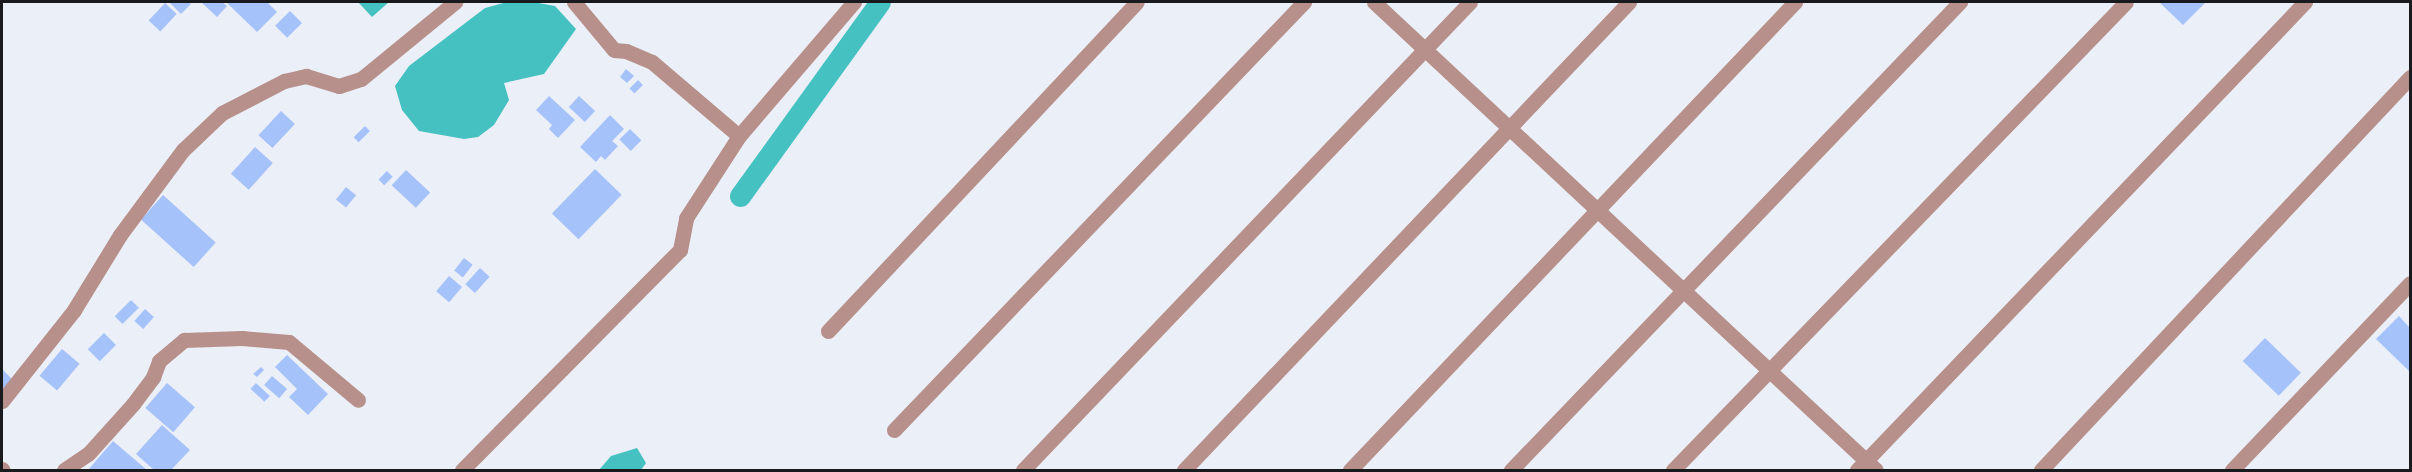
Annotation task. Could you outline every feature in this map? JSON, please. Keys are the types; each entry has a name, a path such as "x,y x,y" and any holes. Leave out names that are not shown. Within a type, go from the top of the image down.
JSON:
{"street":[{"path":"2,401 74,310 120,235 183,150 222,113 284,81 306,76 339,86 362,79 455,2"},
{"path":"574,2 614,50 626,51 652,62 740,136"},
{"path":"462,471 680,250 686,218 740,136 854,2"},
{"path":"828,331 1137,2"},
{"path":"894,430 1304,2"},
{"path":"1374,2 1770,371 1866,467 2305,2"},
{"path":"1023,471 1470,2"},
{"path":"1184,471 1629,2"},
{"path":"1350,471 1596,209 1795,2"},
{"path":"1511,471 1960,2"},
{"path":"1673,471 2126,2"},
{"path":"2040,471 2410,77"},
{"path":"2232,471 2410,283"},
{"path":"64,471 95,446 133,404 153,377 159,361 184,340 242,338 289,342 358,400"}],"water":[{"path":"358,2 389,2 372,17"},
{"path":"507,2 533,2 555,6 576,29 544,74 504,83 509,100 494,125 478,137 464,139 419,131 402,110 395,86 409,66 485,8"},
{"path":"637,448 646,463 641,470 599,470 611,456"}],"building":[{"path":"169,2 188,2 191,4 181,14"},
{"path":"201,2 222,2 227,6 217,17"},
{"path":"226,2 267,2 277,12 257,32"},
{"path":"2159,2 2206,2 2183,25"},
{"path":"165,3 177,14 160,31 149,21"},
{"path":"290,11 302,23 287,38 275,26"},
{"path":"626,69 634,76 627,83 620,77"},
{"path":"638,80 643,85 634,93 630,88"},
{"path":"549,96 575,120 558,138 549,129 552,125 536,110"},
{"path":"579,96 595,111 585,122 569,107"},
{"path":"281,111 295,124 272,148 258,135"},
{"path":"610,115 624,129 612,141 618,146 605,160 601,156 596,162 580,147"},
{"path":"365,126 370,131 359,142 354,137"},
{"path":"630,129 641,140 631,151 619,140"},
{"path":"255,147 273,163 249,190 231,174"},
{"path":"595,169 622,195 579,239 552,214"},
{"path":"406,170 430,193 416,208 392,185"},
{"path":"387,171 393,177 384,185 379,179"},
{"path":"346,187 356,195 346,208 336,199"},
{"path":"163,195 216,243 194,267 141,220"},
{"path":"464,258 473,265 463,277 454,271"},
{"path":"480,268 490,277 475,293 465,284"},
{"path":"449,276 462,287 449,302 436,291"},
{"path":"131,300 139,308 123,324 115,316"},
{"path":"145,309 154,317 143,329 134,321"},
{"path":"2399,316 2410,328 2410,372 2376,339"},
{"path":"104,333 116,345 100,361 88,349"},
{"path":"2265,338 2301,373 2279,396 2243,361"},
{"path":"62,349 80,364 57,391 40,376"},
{"path":"287,355 328,394 308,415 289,397 297,389 275,367"},
{"path":"261,367 264,370 257,377 253,374"},
{"path":"2,369 13,380 2,391"},
{"path":"272,376 287,389 279,398 264,385"},
{"path":"167,383 195,407 173,432 145,408"},
{"path":"256,383 270,396 264,402 251,389"},
{"path":"162,425 190,450 171,470 154,470 136,454"},
{"path":"113,441 147,470 88,470"}],"waterway":[{"path":"740,196 880,2"}]}
